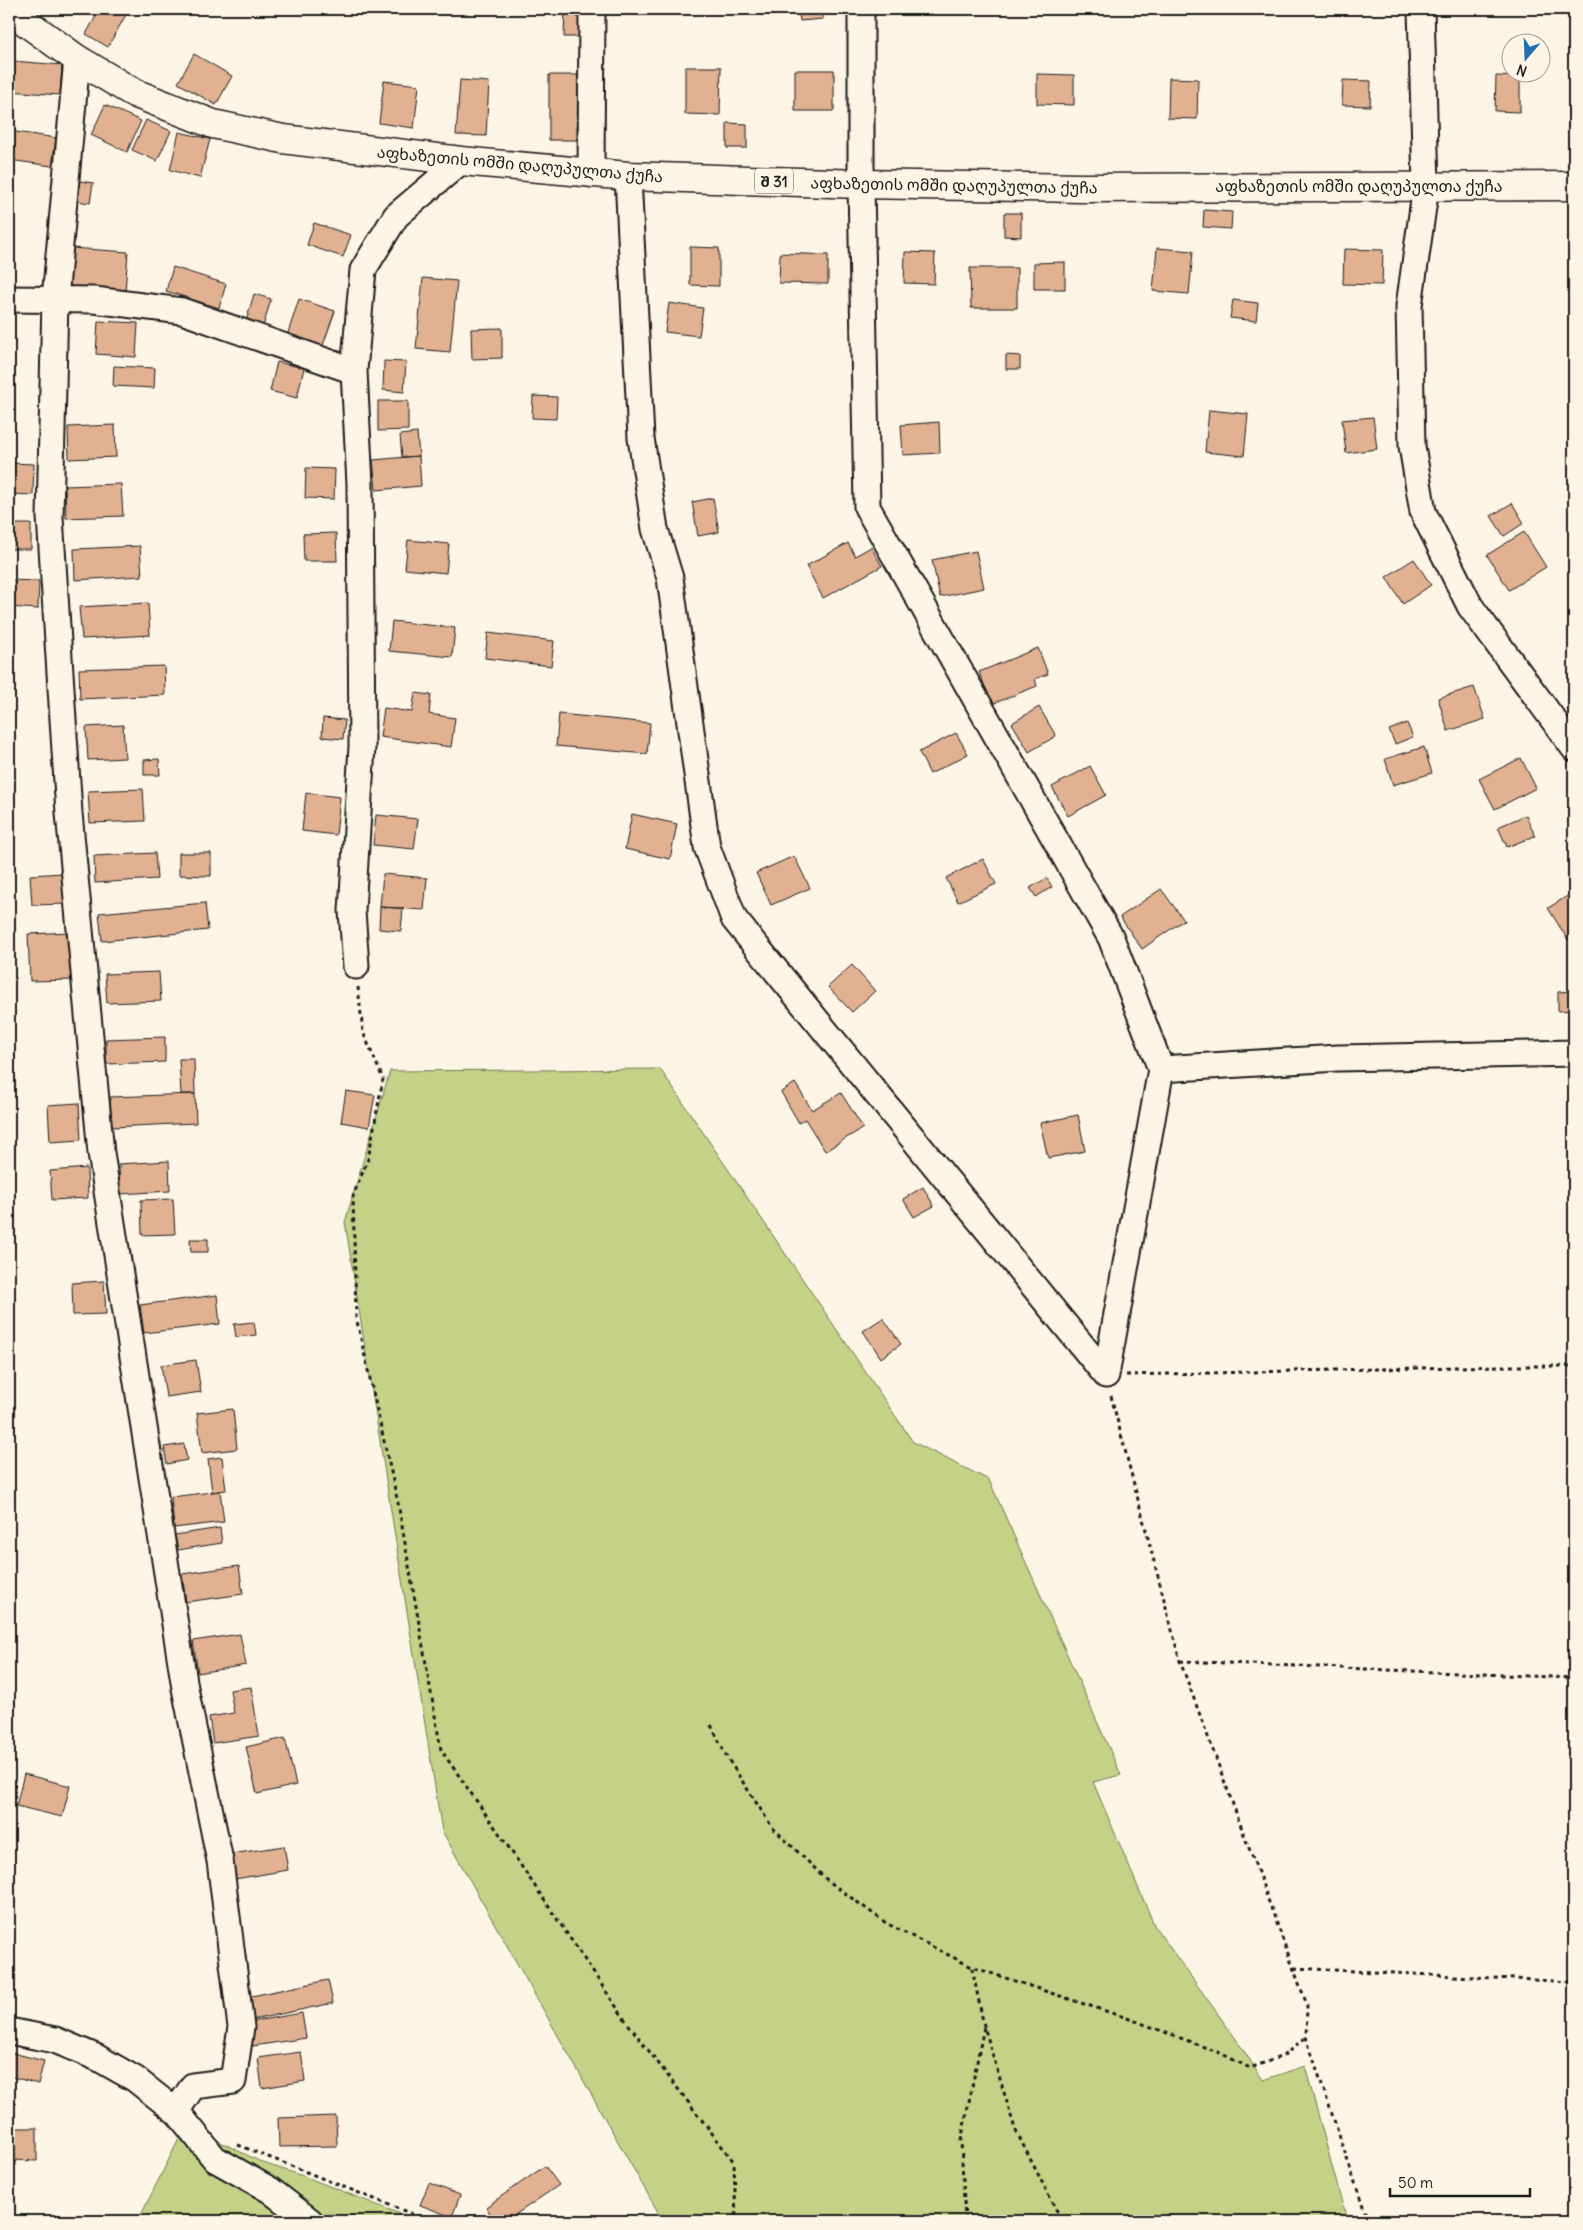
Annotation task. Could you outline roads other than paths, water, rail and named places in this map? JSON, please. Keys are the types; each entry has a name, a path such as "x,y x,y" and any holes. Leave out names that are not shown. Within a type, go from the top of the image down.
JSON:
{"main road":[{"name":"აფხაზეთის ომში დაღუპულთა ქუჩა","path":"9,10 77,59 134,93 213,124 283,139 461,161 591,174 861,184 1082,188 1574,186"}],"street":[{"path":"591,174 592,9"},
{"path":"628,176 641,438 655,529 670,578 707,847 734,919 1106,1375 1161,1069 1111,938 867,507 861,184 862,9"},
{"path":"1420,9 1426,186 1409,306 1412,446 1423,512 1470,606 1574,748"},
{"path":"77,59 55,299 50,517 69,814 101,1153 185,1688 220,1862 241,2028 233,2082 194,2086 181,2104 178,2113"},
{"path":"356,966 352,911 362,737 360,484 354,371 363,270 396,216 461,161"},
{"path":"9,299 94,300 182,311 354,371"},
{"path":"1161,1069 1338,1058 1574,1053"},
{"path":"9,2031 55,2040 98,2058 135,2079 178,2113 215,2159 270,2190 310,2221"}]}
